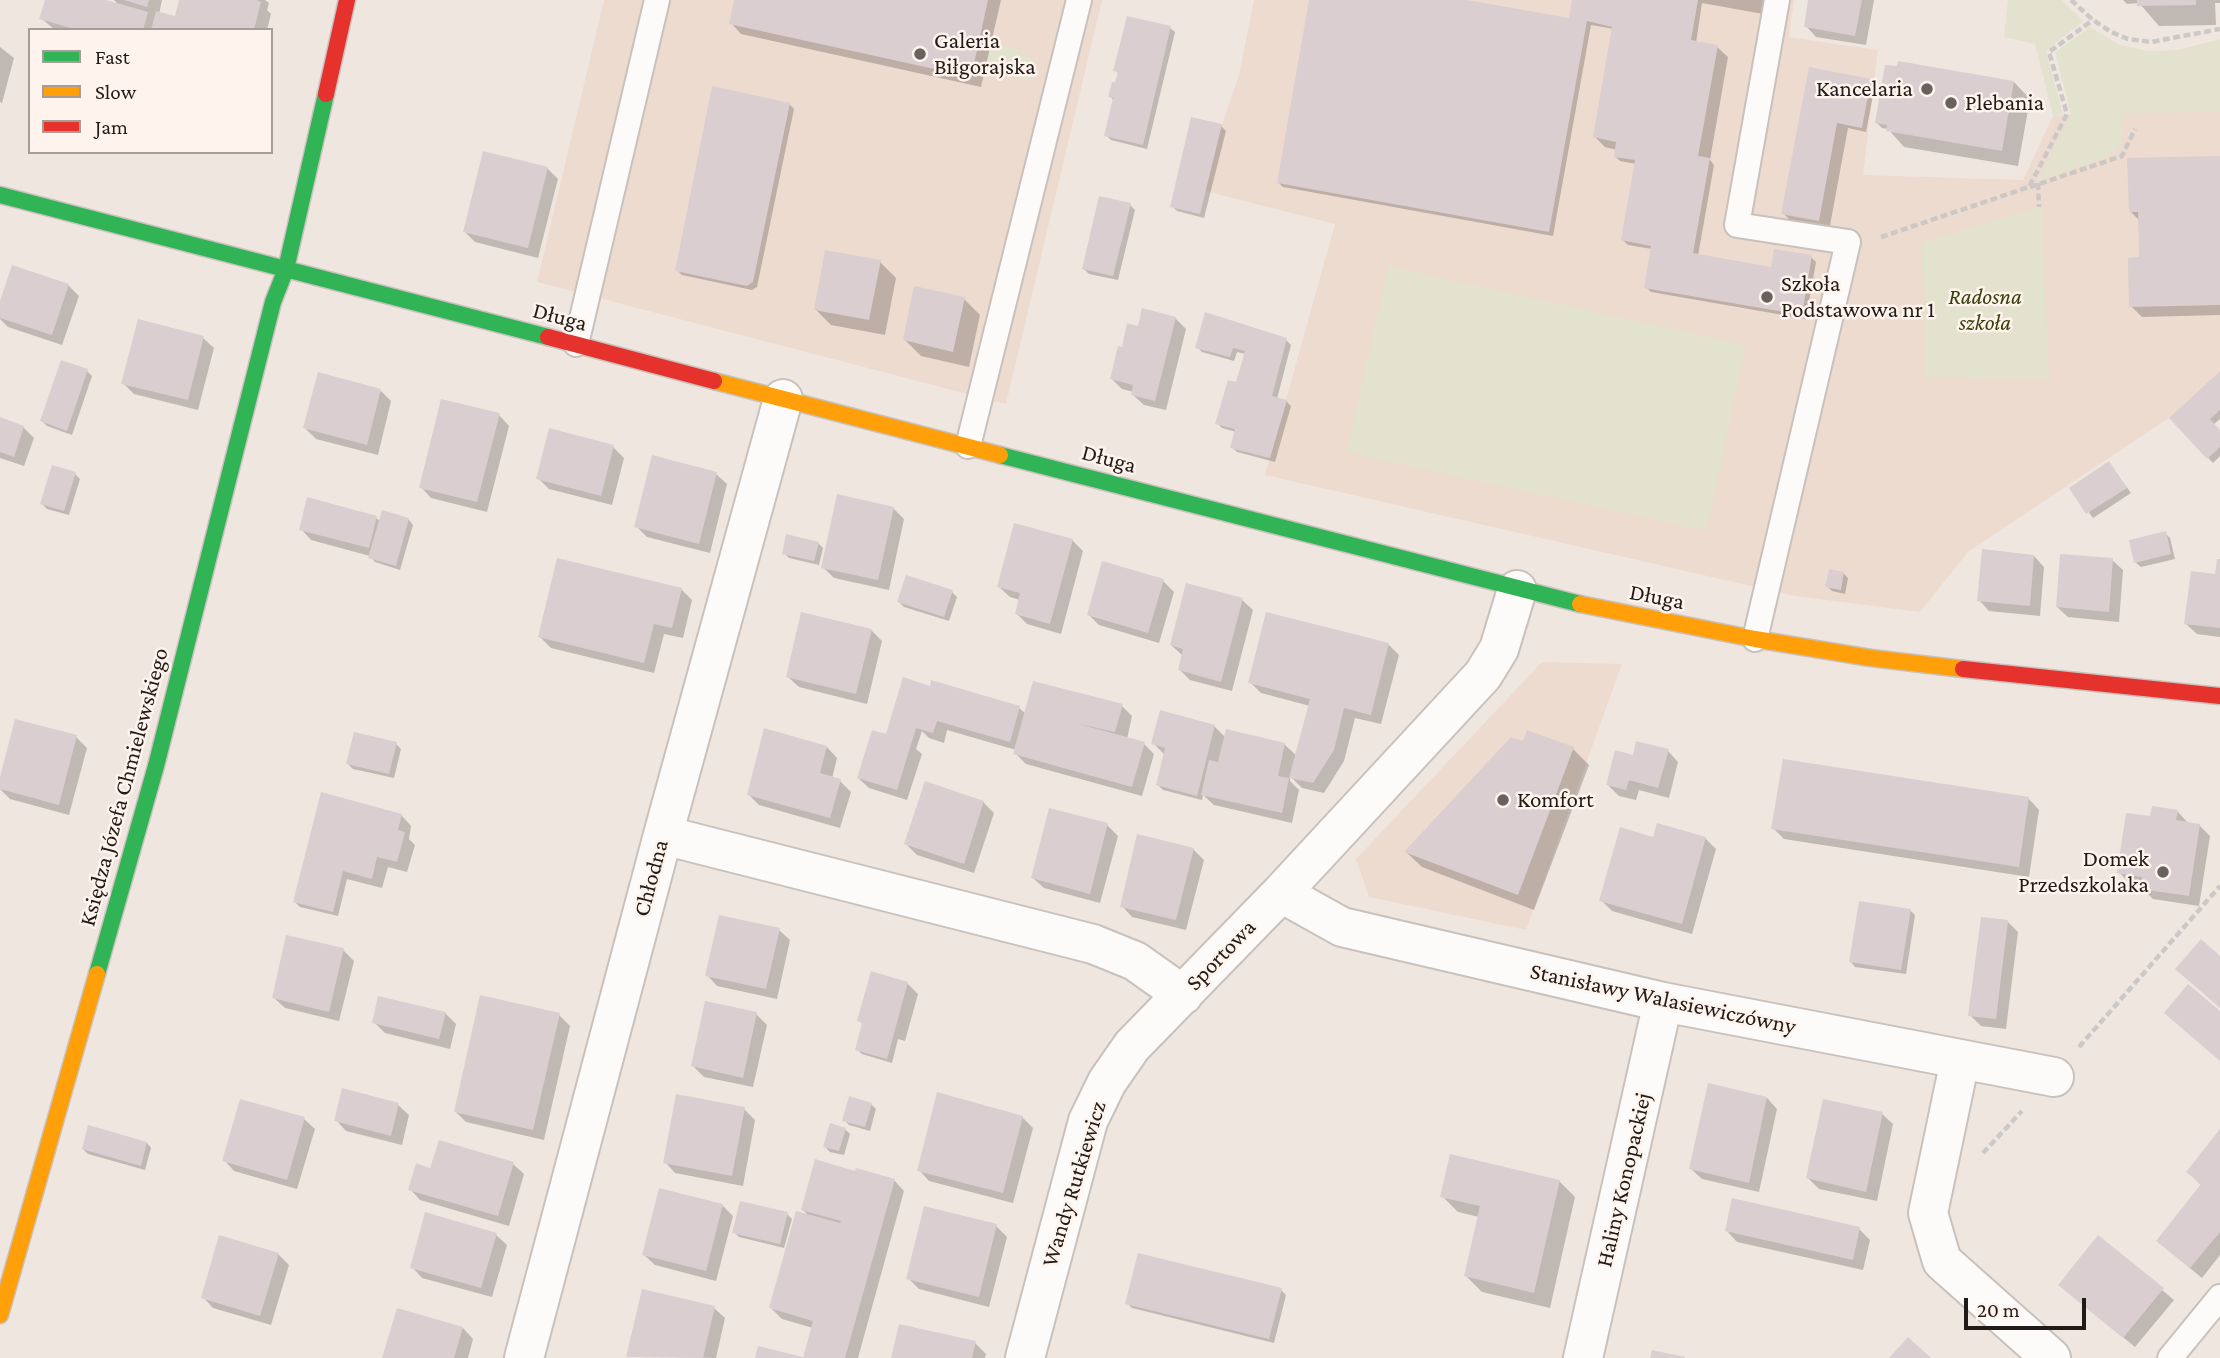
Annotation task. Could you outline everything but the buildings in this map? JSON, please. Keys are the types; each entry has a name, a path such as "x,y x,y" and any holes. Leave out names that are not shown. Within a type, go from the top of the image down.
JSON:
{"street":[{"name":"Księdza Józefa Chmielewskiego","path":"0,1315 156,766 273,302 286,269 347,0"},
{"name":"Długa","path":"0,195 1517,590 1755,639 1871,658 2220,696"},
{"name":"Chłodna","path":"524,1358 663,835 783,399"},
{"name":"Sportowa","path":"663,835 1093,944 1135,961 1183,995 1488,668 1499,649 1517,590"},
{"name":"Stanisławy Walasiewiczówny","path":"1281,893 1342,927 1663,1002 2054,1076"},
{"name":"Wandy Rutkiewicz","path":"1025,1358 1073,1174 1097,1100 1132,1046 1183,995"},
{"name":"Haliny Konopackiej","path":"1583,1358 1663,1002"},
{"path":"1960,1060 1928,1213 1941,1261 2051,1358"}],"lane":[{"path":"576,344 657,0"},
{"path":"968,446 1079,0"},
{"path":"1755,639 1859,241 1737,225 1777,0"},
{"path":"2170,1358 2220,1297"}],"path":[{"path":"2071,0 2093,20 2128,39 2151,42 2220,29"},
{"path":"2029,187 2067,114 2049,52 2093,20"},
{"path":"1859,241 2122,156 2135,129"},
{"path":"2038,183 2039,207"}],"shaded area":[{"path":"604,0 1102,0 1006,404 537,282"},
{"name":"Szkoła Podstawowa nr 1","path":"1254,0 1794,0 1789,37 1878,50 1863,175 2023,180 2053,116 2072,114 2220,78 2220,371 2169,418 1968,552 1920,612 1795,596 1265,475 1335,224 1205,191 1222,124 1239,75"},
{"path":"1542,662 1622,664 1526,930 1369,897 1356,859"}],"green space":[{"path":"2008,0 2062,0 2083,21 2046,51 2063,114 2053,116 2035,44 2004,37"},
{"path":"2090,27 2118,44 2147,51 2178,50 2220,39 2220,112 2121,113 2122,144 2107,157 2037,181 2071,114 2055,52"},
{"path":"990,43 1024,51 1036,63 1032,81 984,70"},
{"name":"Radosna szkoła","path":"2042,206 2049,380 1926,377 1921,243"},
{"path":"1388,266 1746,345 1706,531 1347,452"}],"traffic: fast":[{"path":"97,974 156,766 273,302 286,269 326,94"},
{"path":"0,195 548,337"},
{"path":"1000,455 1580,604"}],"traffic: slow":[{"path":"714,381 1000,455"},
{"path":"1580,604 1755,639 1871,658 1963,669"},
{"path":"0,1315 97,974"}],"traffic: jam":[{"path":"326,94 347,0"},
{"path":"548,337 714,381"},
{"path":"1963,669 2220,696"}],"place":[{"name":"Galeria Biłgorajska","path":"920,54"},
{"name":"Kancelaria","path":"1927,89"},
{"name":"Plebania","path":"1951,103"},
{"name":"Szkoła Podstawowa nr 1","path":"1767,297"},
{"name":"Komfort","path":"1503,800"},
{"name":"Domek Przedszkolaka","path":"2163,872"}]}
